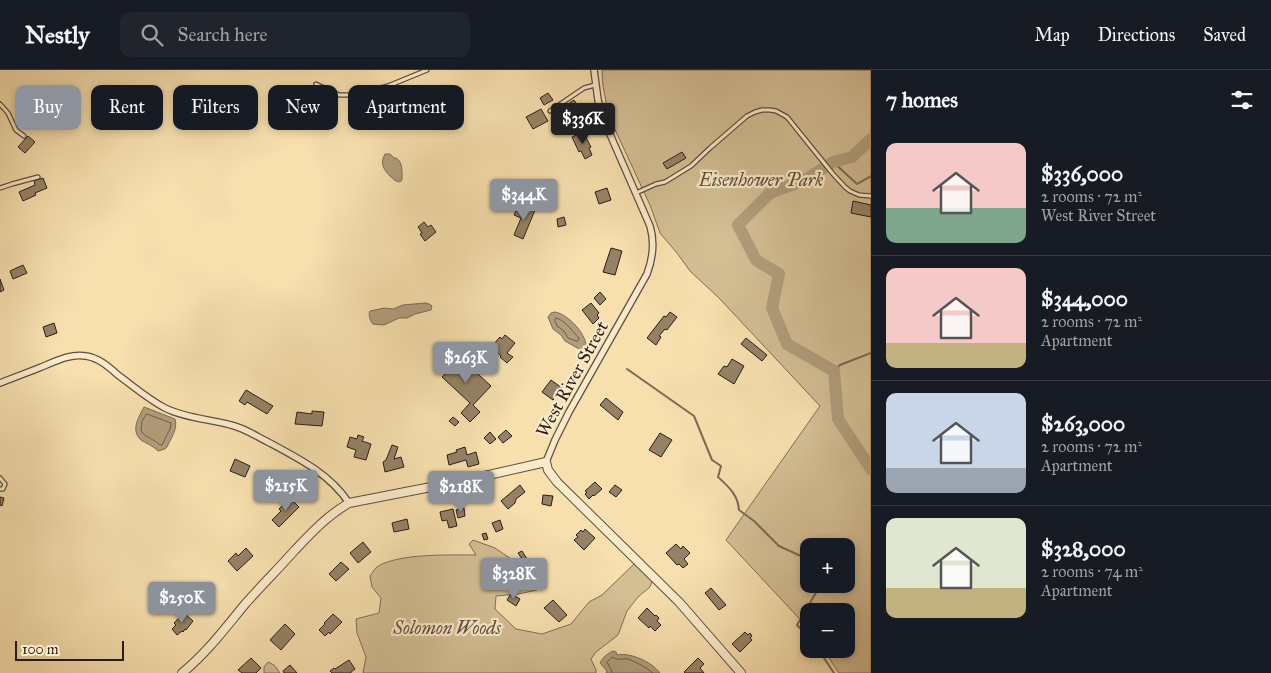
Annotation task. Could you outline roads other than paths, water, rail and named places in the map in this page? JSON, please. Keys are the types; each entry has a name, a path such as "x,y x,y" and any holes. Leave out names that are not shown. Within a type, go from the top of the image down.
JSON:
{"street":[{"name":"West River Street","path":"594,70 598,100 606,125 646,214 652,232 654,248 647,274 563,424 546,462 548,470 557,482 679,602 741,673"},
{"path":"0,383 67,357 86,356 94,358 104,363 143,394 165,408 241,428 295,457 334,484 349,503"},
{"path":"182,673 196,661 317,527 349,503 467,480 546,462"}],"lane":[{"path":"316,84 339,95 352,96 388,86 427,70"},
{"path":"550,111 584,88 595,85"},
{"path":"0,104 8,113 16,130 24,136"},
{"path":"636,193 665,182 691,166 747,116 762,110 776,111 787,117 829,169 850,191 859,195 871,196"},
{"path":"0,188 38,177"},
{"path":"0,478 5,484 3,489 0,489"}],"water":[{"path":"385,154 390,154 400,162 402,180 400,182 396,181 384,168 383,160"},
{"path":"425,303 432,306 431,310 407,318 399,318 384,325 373,324 369,314 370,311 384,308 393,309 403,305"},
{"path":"555,312 566,317 581,332 586,344 586,350 581,350 565,341 553,329 548,317 551,313"},
{"path":"144,407 175,419 175,430 165,449 158,451 141,440 136,432"},
{"path":"613,651 617,655 634,656 652,665 660,673 606,673 607,671 600,663 605,656"}],"waterway":[{"path":"871,139 852,157 833,162 805,180 770,193 738,225 756,260 779,274 772,308 787,344 834,371 838,419 871,469"},
{"path":"833,162 857,184 871,176"},
{"path":"834,371 840,365 871,353"},
{"path":"627,369 694,416 712,460 721,466 718,477 735,496 739,510 754,521 779,546 800,556"},
{"path":"810,603 816,593"},
{"path":"800,620 797,625 800,628"},
{"path":"824,658 834,673"}],"park label":[{"name":"Eisenhower Park","path":"761,180"},
{"name":"Solomon Woods","path":"447,628"}]}
